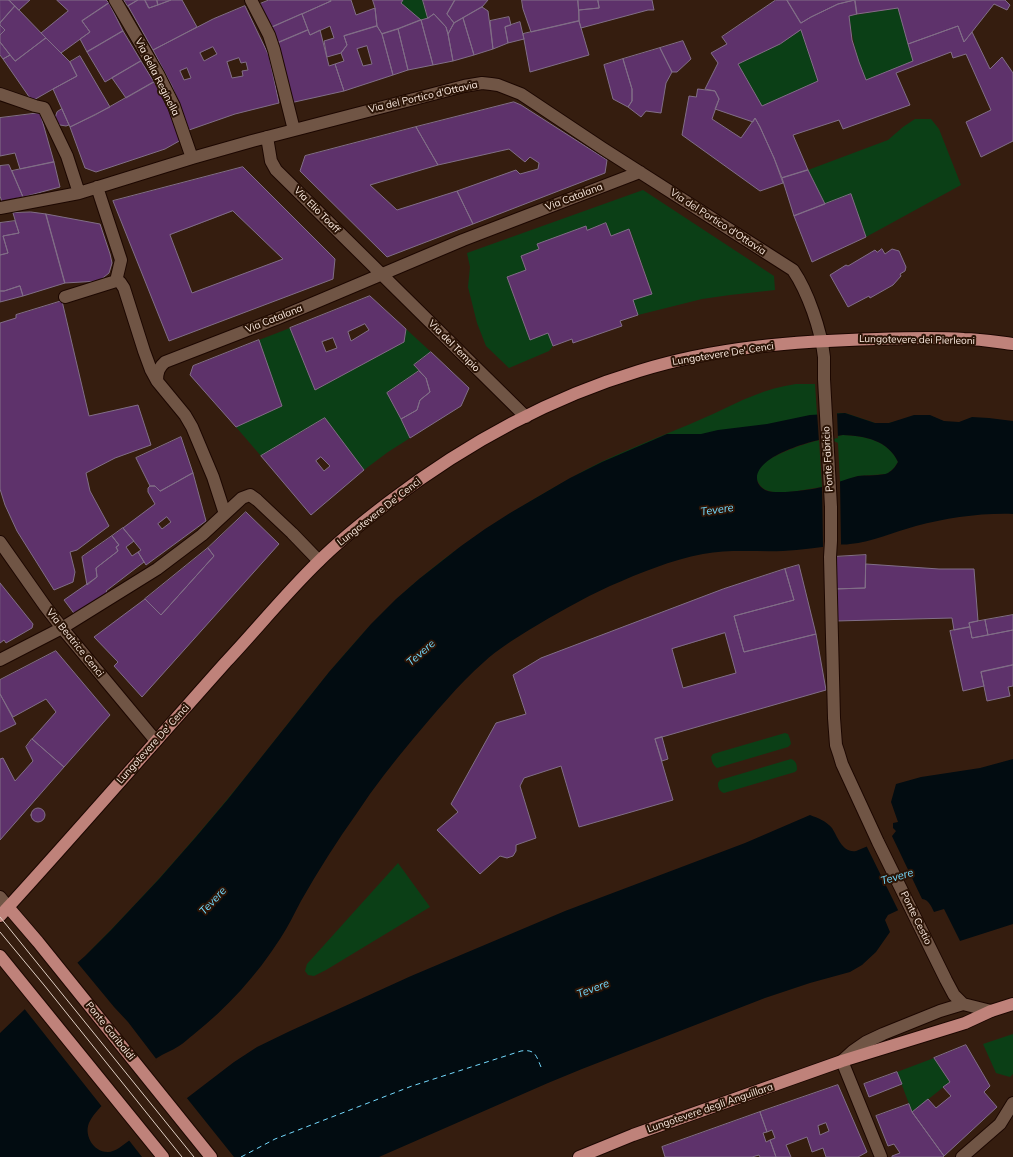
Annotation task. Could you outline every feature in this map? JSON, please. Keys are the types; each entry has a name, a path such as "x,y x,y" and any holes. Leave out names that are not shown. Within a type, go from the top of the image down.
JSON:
{"main road":[{"name":"Lungotevere dei Pierleoni","path":"821,341 937,338 966,339 1013,344"},
{"name":"Lungotevere De' Cenci","path":"0,916 319,561 359,525 408,487 485,438 586,389 640,370 701,355 740,349 821,341"},
{"name":"Ponte Garibaldi","path":"8,906 211,1157"},
{"path":"0,956 163,1157"},
{"name":"Lungotevere degli Anguillara","path":"579,1157 633,1135 842,1061 964,1022 1013,1004"}],"street":[{"name":"Via della Reginella","path":"116,0 158,74 174,106 192,158"},
{"path":"251,0 269,35 274,50 294,130"},
{"name":"Via del Portico d'Ottavia","path":"0,208 79,193 192,158 267,137 464,86 482,83 491,84 521,94 793,270 798,278"},
{"path":"0,94 44,108 67,156 79,193"},
{"name":"Via Elio Toaff","path":"267,137 271,161 276,170 382,275"},
{"name":"Via Catalana","path":"165,362 276,319 463,240 640,172"},
{"path":"97,187 121,260 116,281"},
{"name":"Via del Tempio","path":"382,275 526,417"},
{"name":"Ponte Fabricio","path":"798,278 812,308 821,341 824,360 831,506 830,557 833,681"},
{"path":"65,297 116,281 120,282 124,288 144,351 157,381 192,427 213,477 225,514"},
{"path":"144,351 154,360 165,362"},
{"path":"157,381 158,371 165,362"},
{"path":"0,660 62,628 157,569 194,542 242,498 250,495 292,533 319,561"},
{"name":"Via Beatrice Cenci","path":"0,542 62,628 156,741"},
{"name":"Ponte Cestio","path":"833,681 836,745 842,764 878,842 954,996 963,1004"},
{"path":"0,897 8,906"},
{"path":"963,1004 992,1011"},
{"name":"Lungotevere degli Anguillara","path":"842,1061 860,1045 883,1034 940,1011 963,1004"},
{"path":"842,1061 882,1157"},
{"path":"962,1157 1000,1124 1013,1103"}],"green space":[{"path":"403,0 423,0 428,18 421,20 401,3"},
{"path":"898,8 913,61 866,80 855,48 849,16"},
{"path":"801,30 818,81 762,106 738,64 780,44"},
{"path":"915,119 931,119 939,129 961,185 866,237 851,195 825,204 808,170 888,140"},
{"path":"643,190 774,276 775,290 702,299 638,315 633,300 652,293 630,230 611,236 606,223 587,230 586,226 521,256 526,270 507,277 530,340 548,333 553,346 549,351 509,368 486,346 477,323 468,287 470,267 467,253"},
{"path":"290,328 315,390 404,342 406,329 431,352 414,365 419,371 387,393 410,438 364,470 325,418 261,456 236,427 282,406 259,340"},
{"path":"796,384 815,384 817,414 845,413 875,423 889,423 901,420 891,427 830,418 199,846 85,956 157,881 202,829 345,653 378,617 429,571 463,545 499,521 536,498 601,462 753,396"},
{"path":"843,435 867,438 882,444 894,455 898,462 887,474 858,476 840,482 838,443 827,438"},
{"path":"819,440 822,487 791,492 770,492 762,488 758,482 757,474 761,467 769,460 791,449"},
{"path":"785,733 788,734 790,739 791,744 788,747 717,768 712,762 711,757 713,754"},
{"path":"791,759 796,764 797,770 795,772 724,793 719,788 718,783 720,780"},
{"path":"398,863 430,907 326,970 314,976 308,975 305,971 307,964"},
{"path":"1013,1034 1013,1074 1010,1077 996,1073 983,1044"},
{"path":"934,1058 950,1082 912,1112 897,1072"}],"water":[{"name":"Tevere","path":"845,413 875,423 889,423 914,415 930,415 944,421 959,422 972,417 1013,421 1013,514 976,515 940,521 916,526 866,541 848,544 783,551 723,552 703,554 679,560 633,576 589,596 511,641 474,671 438,709 384,775 363,803 321,867 283,934 241,990 206,1025 181,1045 151,1062 116,1092 98,1110 90,1121 88,1126 88,1136 93,1145 102,1151 108,1152 119,1148 234,1062 257,1047 411,976 565,911 745,843 810,815 822,820 830,826 841,844 847,850 856,851 892,836 896,831 893,828 893,823 898,822 891,802 896,784 921,777 980,768 1013,759 1013,924 960,941 944,909 934,912 928,902 922,899 888,915 885,920 890,932 876,952 862,965 850,972 765,998 582,1069 379,1157 0,1157 0,1033 85,956 159,879 228,799 329,672 371,624 396,599 419,579 485,529 570,478 602,462 667,434 701,434 718,430 767,424 810,415","holes":["843,435 867,438 882,444 894,455 898,462 893,470 885,474 858,476 826,486 793,492 776,492 765,490 758,483 757,478 760,469 768,461 779,454 807,443"]}],"pier":[{"path":"817,412 837,412 838,438 819,442"},
{"path":"840,480 841,544 840,547 823,549 822,485"},
{"path":"891,834 923,901 899,912 866,845"},
{"path":"76,961 128,1022 157,1060 103,1108 23,1007"},
{"path":"186,1097 234,1157 142,1157 128,1139"}],"building":[{"path":"0,0 9,0 15,6 0,23"},
{"path":"9,0 30,0 19,10"},
{"path":"57,0 106,0 109,3 82,21 90,32 61,53 41,33 68,11"},
{"path":"124,0 138,0 128,6"},
{"path":"138,0 145,0 149,8 171,0 182,0 197,27 153,50 128,6"},
{"path":"145,0 157,0 158,5 149,8"},
{"path":"157,0 171,0 158,5"},
{"path":"269,0 331,1 270,28 260,4"},
{"path":"330,0 351,0 356,15 375,8 377,26 344,36 347,45 341,53 327,57 324,41 334,38 330,26 310,35 302,14 331,1"},
{"path":"373,0 403,0 401,3 421,20 382,34 377,26"},
{"path":"423,0 455,0 447,14 454,23 448,34 446,27 434,14 428,18"},
{"path":"455,0 488,0 482,7 454,23 447,14"},
{"path":"522,0 578,0 579,21 531,32 523,9"},
{"path":"578,0 598,0 599,8 579,10"},
{"path":"598,0 652,0 654,10 648,10 581,28 579,21 579,10 599,8"},
{"path":"776,0 787,0 801,23 838,4 855,0 857,14 849,16 852,40 866,80 913,61 908,44 958,26 964,42 972,32 990,69 1002,57 1013,73 1013,141 981,157 966,122 991,110 966,54 953,58 951,52 896,73 910,105 843,129 839,120 793,135 808,170 782,178 755,118 753,122 715,109 719,99 715,91 705,89 718,63 711,53 727,44 722,37","holes":["801,30 818,81 762,106 738,64 780,44"]},
{"path":"787,0 854,0 838,4 801,23"},
{"path":"855,0 1005,0 1010,5 1007,10 994,4 964,42 958,26 908,44 898,8 857,14"},
{"path":"109,3 123,31 87,52 80,39 90,32 82,21"},
{"path":"15,6 46,38 15,61 0,42 0,35 5,30 0,23"},
{"path":"245,6 269,56 279,103 235,114 189,130 172,86 153,50 213,19","holes":["213,47 217,54 204,61 200,53","239,58 241,63 246,62 248,70 242,71 243,76 232,78 227,62","187,68 191,78 184,80 180,71"]},
{"path":"482,7 488,11 493,49 474,55 463,18"},
{"path":"302,14 308,30 275,44 270,28"},
{"path":"434,14 446,27 453,61 433,65 421,20"},
{"path":"509,17 511,25 505,27 508,43 493,49 490,21"},
{"path":"463,18 474,55 453,61 448,34 454,23"},
{"path":"421,20 433,65 408,70 398,29"},
{"path":"579,21 589,55 530,72 523,34"},
{"path":"520,22 524,39 508,43 505,27"},
{"path":"0,25 5,30 0,35"},
{"path":"377,26 382,34 393,75 344,91 335,64 344,61 341,53 347,45 344,36","holes":["367,46 372,64 363,66 357,49"]},
{"path":"398,29 408,70 393,75 382,34"},
{"path":"308,30 310,35 320,30 329,66 335,64 344,91 290,103 275,44"},
{"path":"123,31 141,61 105,82 87,52"},
{"path":"46,38 70,62 77,76 32,101 3,59 10,55 15,61"},
{"path":"683,41 691,59 677,72 672,72 660,48"},
{"path":"0,42 10,55 3,59 0,55"},
{"path":"660,48 672,72 666,83 661,113 646,111 641,117 628,107 632,101 632,89 623,59"},
{"path":"80,56 110,107 70,127 53,89 77,76 70,62"},
{"path":"623,59 632,89 632,101 628,107 613,99 604,65"},
{"path":"141,61 154,82 126,98 112,78"},
{"path":"154,82 174,114 181,140 165,149 96,172 85,168 70,127 95,115"},
{"path":"698,89 715,91 719,99 712,119 741,138 755,118 774,158 783,183 760,191 682,135 689,96 696,97"},
{"path":"514,102 607,160 605,173 473,224 457,191 516,170 520,174 538,169 539,163 530,157 525,162 509,149 438,165 416,127"},
{"path":"62,109 69,125 66,126 58,124 55,118 57,112"},
{"path":"40,113 54,162 20,169 15,153 0,156 0,118"},
{"path":"416,127 438,165 370,185 397,210 457,191 473,224 387,257 300,171 305,156"},
{"path":"54,162 60,187 23,197 12,171"},
{"path":"9,165 23,197 2,202 0,196 0,166"},
{"path":"243,167 335,259 333,279 169,341 113,201","holes":["233,211 283,259 192,293 170,235"]},
{"path":"808,170 825,204 794,216 782,178"},
{"path":"851,194 866,237 812,262 794,216"},
{"path":"31,212 46,214 65,283 23,296 20,286 0,291 0,255 8,253 3,236 19,233 13,213"},
{"path":"46,214 100,224 112,263 109,273 99,281 65,283"},
{"path":"15,221 19,233 3,236 8,253 0,255 0,223"},
{"path":"606,223 611,236 629,229 652,294 633,300 638,315 620,321 622,326 573,343 572,339 553,346 548,333 530,340 507,277 526,270 521,256 539,249 537,244 586,226 587,230"},
{"path":"882,249 885,254 892,249 899,251 906,267 905,271 900,274 901,276 893,285 870,298 869,296 848,307 830,275 875,250 877,252"},
{"path":"20,286 23,296 0,302 0,291"},
{"path":"370,296 406,329 404,342 315,390 290,328","holes":["365,324 369,330 351,341 348,332","333,338 337,348 326,352 322,342"]},
{"path":"62,301 89,416 138,405 151,445 115,458 86,473 90,491 109,526 77,550 70,552 75,572 73,582 54,590 17,531 5,505 0,489 0,323 16,318 16,315"},
{"path":"259,340 282,406 236,427 190,375 193,366"},
{"path":"431,352 469,388 461,406 410,438 401,419 417,410 420,400 430,392 426,378 414,365"},
{"path":"419,371 426,378 430,392 420,400 417,410 401,419 387,393"},
{"path":"325,418 364,470 311,515 261,456","holes":["321,457 330,466 324,471 316,461"]},
{"path":"181,437 193,473 160,491 155,486 150,486 136,458"},
{"path":"193,473 206,521 146,565 138,552 141,550 123,528 155,504 148,492 148,488 150,486 155,486 160,491","holes":["167,517 171,522 162,529 158,524"]},
{"path":"246,512 279,544 142,697 114,666 118,662 94,637 145,599 161,615 214,556 208,548"},
{"path":"123,528 134,541 126,547 132,556 138,552 144,562 106,591 108,594 76,616 64,600 97,577 96,568 118,551 116,547 119,545 112,536"},
{"path":"112,536 119,545 116,547 118,551 96,568 97,577 87,585 82,557"},
{"path":"208,548 214,556 161,615 145,599"},
{"path":"866,555 865,588 834,589 833,557"},
{"path":"866,564 939,569 974,569 978,621 969,623 970,627 954,630 952,618 836,621 834,589 865,588"},
{"path":"799,565 816,634 744,652 734,616 794,600 785,569"},
{"path":"785,569 794,600 734,616 744,652 816,634 826,690 655,739 673,800 579,827 561,766 524,778 520,786 536,838 516,845 516,851 513,856 507,858 500,856 480,874 437,830 458,812 451,804 496,723 526,714 513,675 541,658 723,589","holes":["725,633 736,673 683,688 672,649"]},
{"path":"0,583 33,624 32,628 6,643 4,640 0,643"},
{"path":"1013,615 1013,630 988,635 985,620"},
{"path":"985,620 988,635 972,638 969,623"},
{"path":"970,627 972,638 1013,630 1013,665 981,672 984,686 963,691 950,631"},
{"path":"56,651 110,715 64,767 32,739 56,712 46,699 13,717 0,694 0,680"},
{"path":"1013,665 1013,686 1008,687 1010,696 987,701 981,672"},
{"path":"0,694 16,724 0,732"},
{"path":"662,737 668,759 662,761 655,739"},
{"path":"32,739 64,767 0,840 0,759 3,758 15,781 33,761 26,747"},
{"path":"38,808 43,810 45,815 43,820 38,822 33,820 31,815 33,810"},
{"path":"966,1045 990,1086 984,1092 997,1107 944,1156 912,1112 928,1099 936,1108 951,1096 943,1087 950,1082 934,1058"},
{"path":"897,1072 902,1084 869,1097 864,1084"},
{"path":"838,1085 867,1152 858,1157 826,1157 823,1148 812,1152 807,1137 786,1145 791,1157 776,1157 770,1140 775,1138 772,1130 767,1132 760,1112","holes":["826,1123 829,1131 820,1135 818,1126"]},
{"path":"909,1104 912,1112 944,1156 943,1157 892,1157 900,1153 894,1144 888,1146 876,1116"},
{"path":"760,1112 767,1132 763,1133 766,1142 770,1140 776,1157 760,1157 759,1155 752,1157 665,1157 662,1147"}],"ferry route":[{"path":"241,1157 275,1139 412,1086 521,1051 532,1052 538,1059 541,1067"}],"tram line":[{"path":"0,917 194,1157"},
{"path":"0,932 182,1157"}]}
